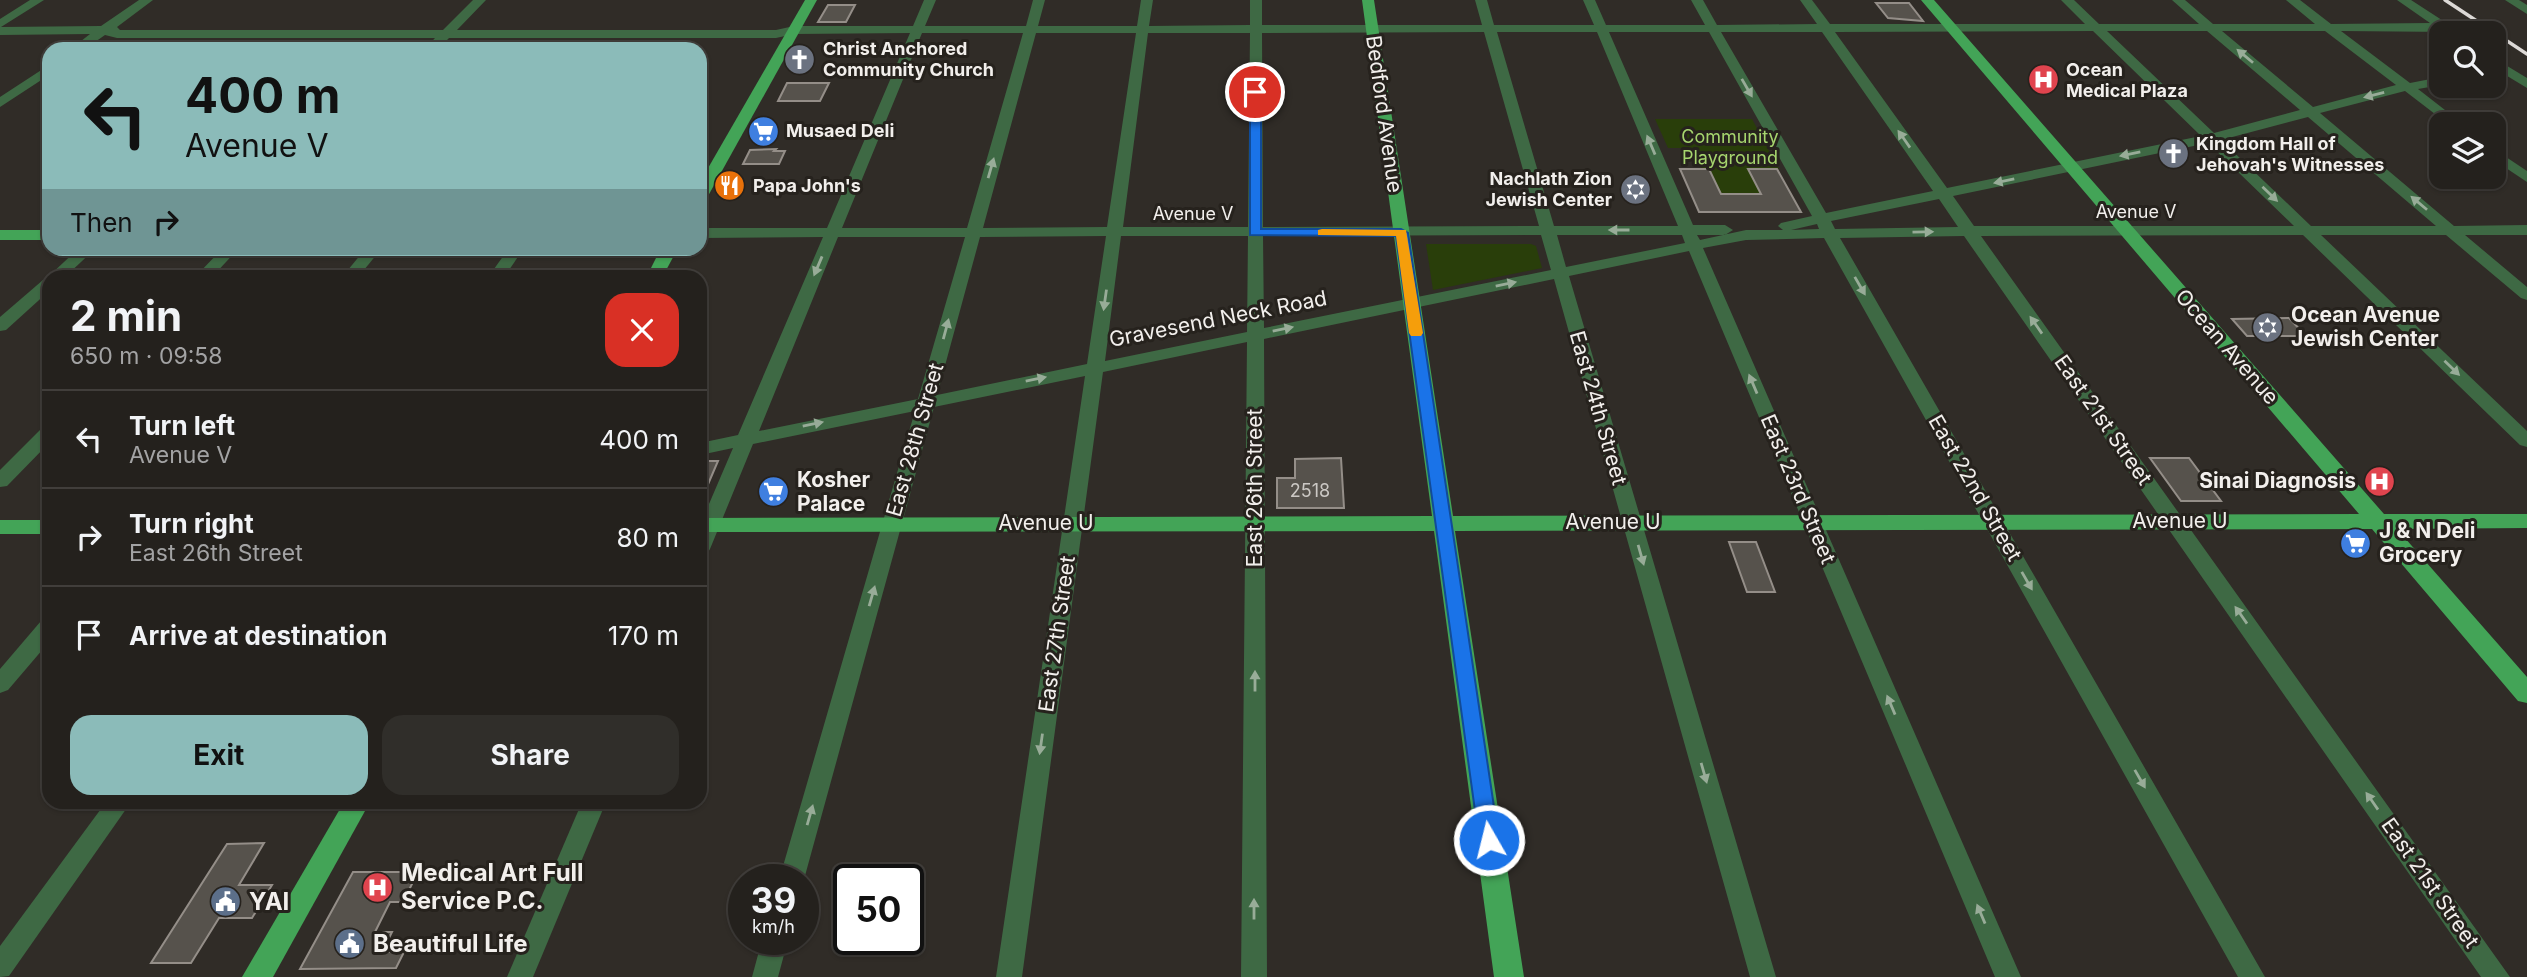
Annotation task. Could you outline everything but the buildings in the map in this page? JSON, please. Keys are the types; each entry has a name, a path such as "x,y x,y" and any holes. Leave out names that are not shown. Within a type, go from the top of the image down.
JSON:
{"main road":[{"path":"707,184 811,0"},
{"name":"Bedford Avenue","path":"1368,0 1509,977"},
{"name":"Ocean Avenue","path":"1927,0 2527,694"},
{"path":"0,235 42,235"},
{"name":"Avenue U","path":"707,525 2527,522"},
{"path":"0,527 42,527"},
{"path":"257,977 353,809"}],"street":[{"path":"0,24 38,0"},
{"path":"87,42 147,0"},
{"path":"438,42 480,0"},
{"path":"707,521 746,438 930,0"},
{"name":"East 28th Street","path":"796,864 1038,0"},
{"name":"East 27th Street","path":"1009,977 1147,0"},
{"name":"East 26th Street","path":"1254,977 1256,0"},
{"name":"East 24th Street","path":"1480,0 1763,977"},
{"name":"East 23rd Street","path":"1589,0 2008,977"},
{"name":"East 22nd Street","path":"1697,0 2252,977"},
{"name":"East 21st Street","path":"1806,0 2497,977"},
{"path":"2067,0 2527,441"},
{"path":"2178,0 2527,295"},
{"path":"2292,0 2440,112"},
{"path":"2403,0 2434,21"},
{"path":"2511,0 2527,10"},
{"path":"0,31 103,31 117,34 449,31 776,34 794,30 1142,29 2429,30"},
{"path":"2506,71 2527,69"},
{"path":"0,103 42,74"},
{"path":"2506,75 2527,84"},
{"path":"1822,218 2212,138 2429,83"},
{"path":"2506,162 2527,178"},
{"name":"Avenue V","path":"707,233 1401,233 1547,230 1690,237 1769,230 1822,218"},
{"name":"Avenue V","path":"1746,235 1970,231 2527,230"},
{"name":"Gravesend Neck Road","path":"707,447 1558,273 1690,237 1746,235"},
{"path":"64,270 80,256"},
{"path":"210,270 224,256"},
{"path":"356,270 368,256"},
{"path":"0,326 42,289"},
{"path":"0,481 42,439"},
{"path":"0,684 42,635"},
{"path":"0,967 114,809"},
{"path":"520,977 591,809"},
{"path":"765,977 771,955"}],"green space":[{"name":"Community Playground","path":"1655,119 1752,119 1779,169 1748,169 1761,194 1722,195 1709,169 1702,169 1692,148 1668,148"},
{"path":"1426,244 1531,244 1536,246 1542,268 1433,290"}],"railway":[{"path":"2445,0 2527,54"}],"slow traffic":[{"path":"1322,233 1401,233 1416,333"}],"place":[{"name":"Christ Anchored Community Church","path":"800,59"},
{"name":"Ocean Medical Plaza","path":"2043,80"},
{"name":"Musaed Deli","path":"763,131"},
{"name":"Kingdom Hall of Jehovah's Witnesses","path":"2173,154"},
{"name":"Papa John's","path":"730,186"},
{"name":"Nachlath Zion Jewish Center","path":"1635,189"},
{"name":"Ocean Avenue Jewish Center","path":"2268,327"},
{"name":"Sinai Diagnosis","path":"2379,481"},
{"name":"Kosher Palace","path":"774,492"},
{"name":"J & N Deli Grocery","path":"2356,543"},
{"name":"Medical Art Full Service P.C.","path":"378,887"},
{"name":"YAI","path":"226,902"},
{"name":"Beautiful Life","path":"350,944"}],"route":[{"path":"1255,92 1255,233 1401,233 1489,840"}]}
